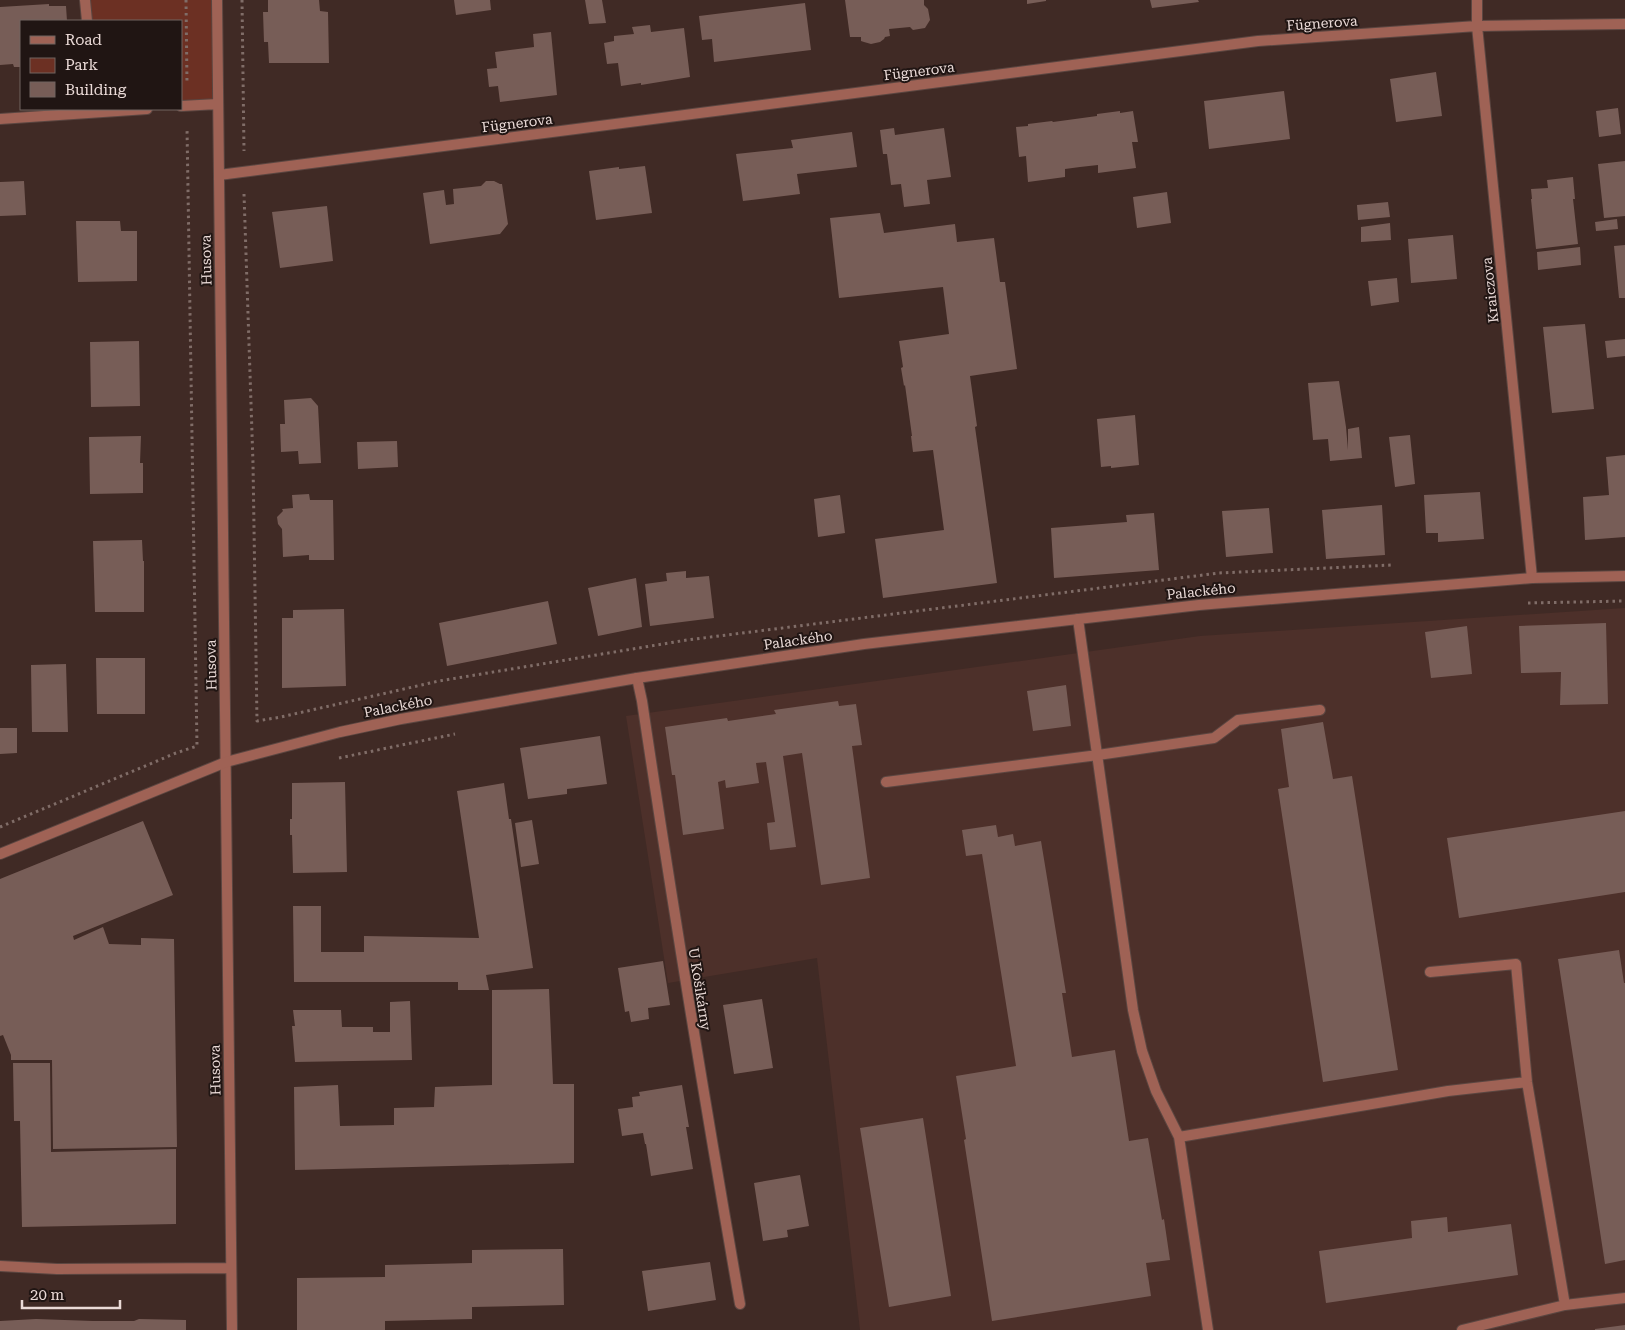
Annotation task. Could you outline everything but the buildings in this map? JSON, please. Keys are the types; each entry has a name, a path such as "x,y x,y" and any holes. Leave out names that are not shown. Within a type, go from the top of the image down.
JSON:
{"street":[{"path":"85,0 87,20"},
{"name":"Husova","path":"217,0 232,1330"},
{"name":"Kraiczova","path":"1477,0 1477,26 1532,578"},
{"name":"Fügnerova","path":"219,175 1258,41 1477,26 1625,24"},
{"path":"184,106 218,104"},
{"path":"0,120 122,110"},
{"name":"Palackého","path":"0,854 226,762 322,736 384,723 637,678 864,644 1200,605 1532,578 1625,576"},
{"path":"1078,619 1133,1010 1142,1051 1156,1091 1179,1137 1208,1330"},
{"name":"U Košikárny","path":"637,678 740,1304"},
{"path":"886,782 1214,738 1238,720 1320,710"},
{"path":"1430,972 1516,964 1528,1082 1565,1305"},
{"path":"1179,1137 1448,1091 1528,1082"},
{"path":"0,1266 57,1269 231,1268"},
{"path":"1462,1330 1565,1305 1625,1298"}],"path":[{"path":"0,827 176,753 197,746 184,106 186,0"},
{"path":"242,0 244,172 253,463 257,721 448,680 687,640 860,619"},
{"path":"1527,603 1625,601"}],"shaded area":[{"path":"1625,608 1625,1330 860,1330 817,958 668,983 626,716 1200,636"}],"green space":[{"path":"85,0 217,0 218,104 182,106 182,20 87,20"}]}
